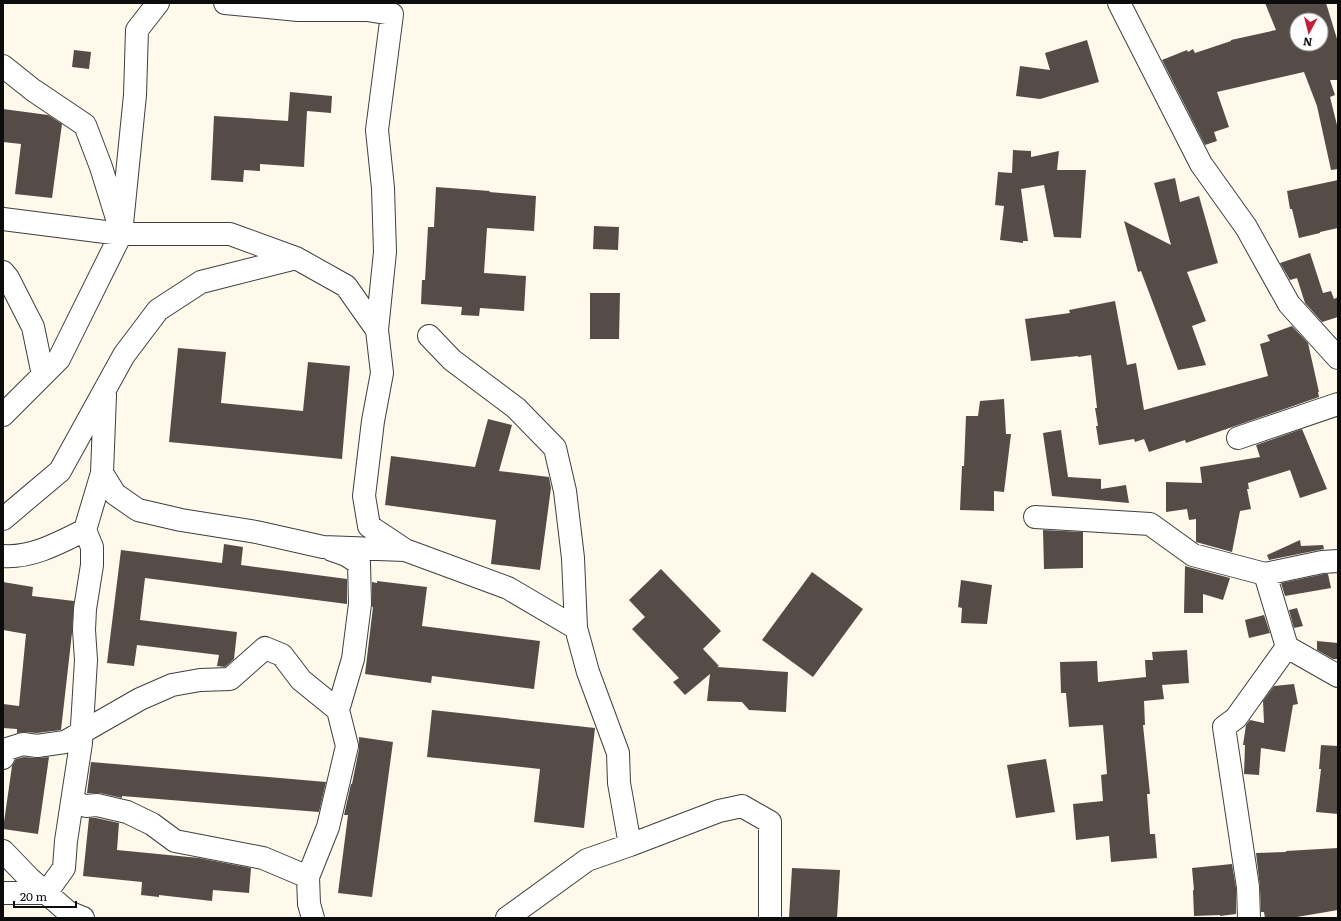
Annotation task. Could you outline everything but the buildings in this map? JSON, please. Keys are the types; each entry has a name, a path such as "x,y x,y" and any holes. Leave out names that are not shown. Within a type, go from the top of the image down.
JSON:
{"street":[{"path":"3,415 59,359 121,234 134,103 137,30 158,3"},
{"path":"224,3 298,10 367,10 392,14 377,130 383,188 385,252 377,330 382,373 373,421 364,496 368,526 405,550 508,588 576,628"},
{"path":"1119,3 1201,164 1246,227 1289,304 1338,358"},
{"path":"3,66 33,90 85,125 102,168 121,234"},
{"path":"3,219 121,234 230,234 296,258 346,286 377,330"},
{"path":"3,519 60,471 124,355 158,310 201,282 296,258"},
{"path":"3,272 8,278 33,327 43,375"},
{"path":"429,336 452,360 516,408 555,448 565,491 573,558 576,628 588,672 618,753 619,783 630,845"},
{"path":"46,893 64,868 66,841 81,743 86,660 84,630 85,610 92,565 92,547 85,530 102,473 105,389"},
{"path":"1238,438 1338,404"},
{"path":"102,473 115,494 138,510 181,520 256,532 323,547 346,555 358,563 360,604 353,659 338,710 347,746 328,827 308,877 309,904 313,918"},
{"path":"1035,517 1150,524 1193,555 1265,574 1322,562 1338,562"},
{"path":"3,556 14,557 51,547 85,530"},
{"path":"323,547 405,550"},
{"path":"1265,574 1287,647 1338,676"},
{"path":"1249,918 1248,887 1224,727 1236,718 1287,647"},
{"path":"3,758 8,749 23,744 37,746 65,742 140,699 172,685 200,680 230,679 265,648 282,654 301,680 338,710"},
{"path":"72,802 86,806 97,805 127,812 152,824 175,841 263,858 308,877"},
{"path":"507,918 587,860 719,811 742,806 770,822 770,918"},
{"path":"3,851 29,878 68,912 83,918"},
{"path":"3,893 46,893"}]}
